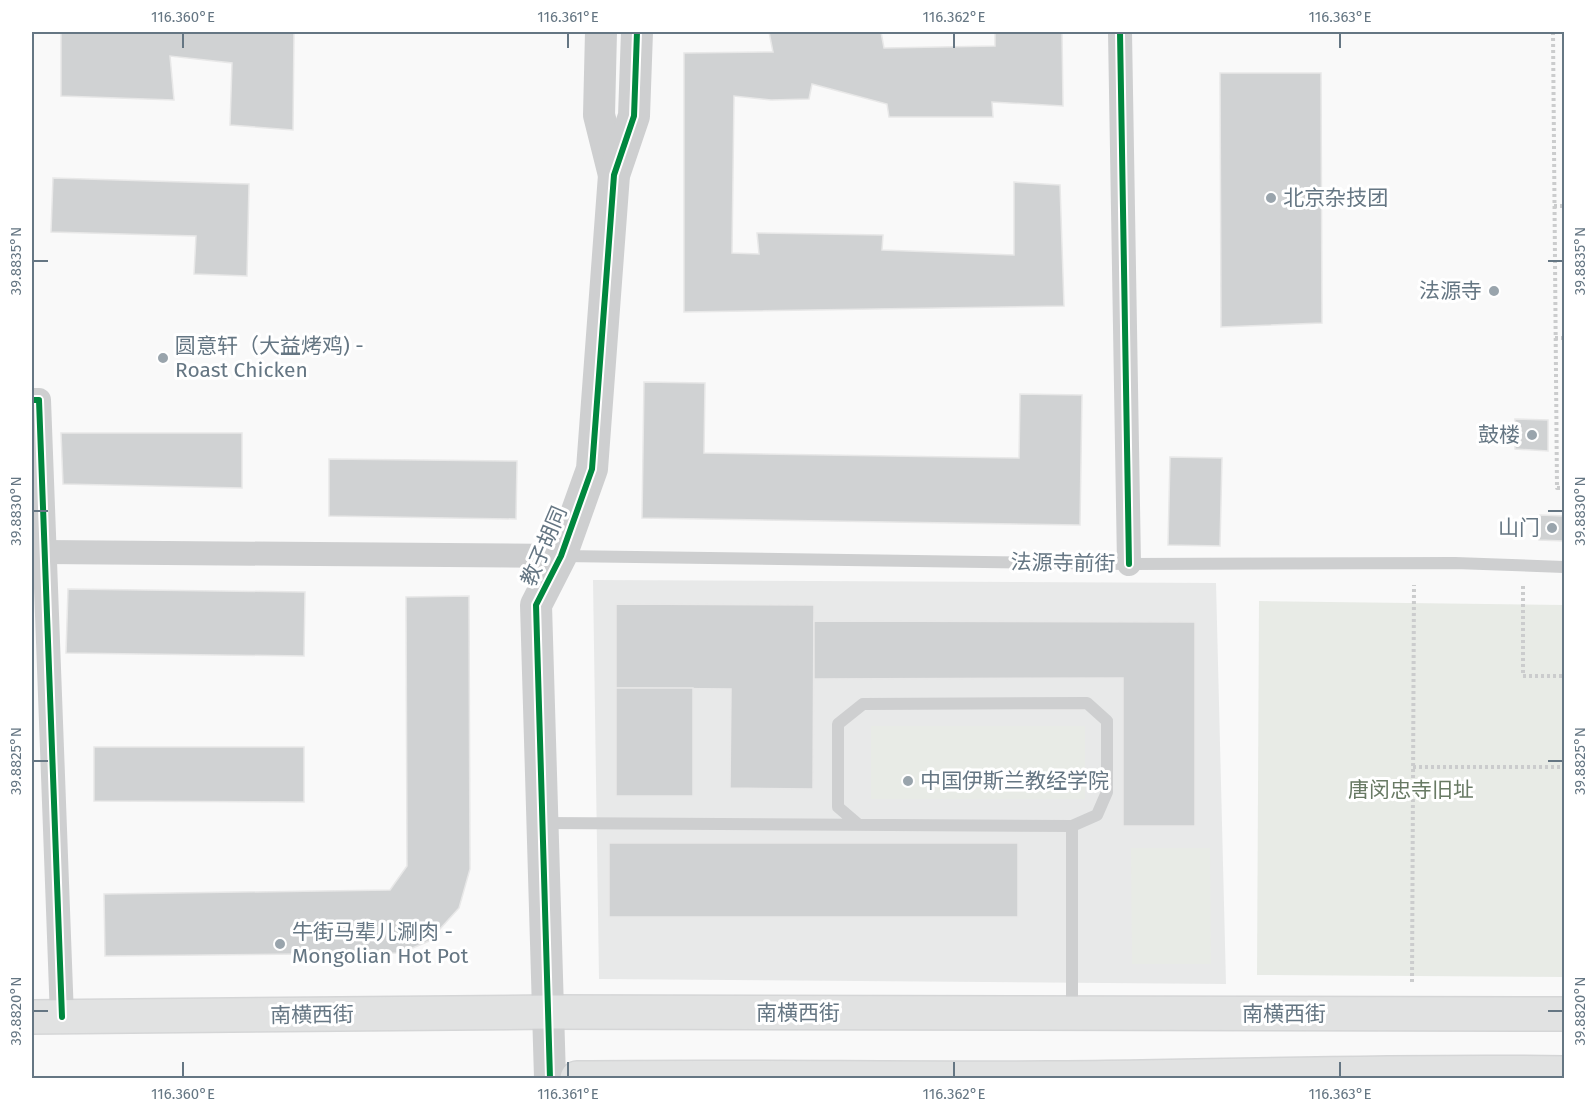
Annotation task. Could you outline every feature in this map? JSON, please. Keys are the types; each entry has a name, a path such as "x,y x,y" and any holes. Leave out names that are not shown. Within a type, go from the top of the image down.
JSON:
{"main road":[{"name":"南横西街","path":"47,1017 549,1012 1564,1014"},
{"path":"578,1078 718,1076 1049,1078 1564,1073"}],"street":[{"name":"教子胡同","path":"601,32 599,115 614,175"},
{"name":"教子胡同","path":"550,1078 536,604 561,556 592,469 614,175 634,116 637,32"},
{"path":"1120,32 1130,564"},
{"path":"32,400 39,400 45,552 47,1017"},
{"path":"45,552 561,556"}],"lane":[{"name":"法源寺前街","path":"561,556 1130,564 1414,563 1564,567"},
{"path":"543,823 859,825 1072,826 1097,815 1107,792 1107,721 1088,703 863,704 838,724 838,807 859,825"},
{"path":"1072,826 1072,1013"}],"path":[{"path":"1553,32 1557,488 1564,488"},
{"path":"1554,206 1564,206"},
{"path":"1556,338 1564,338"},
{"path":"1412,1014 1414,563"},
{"path":"1523,566 1523,676 1564,676"},
{"path":"1413,767 1564,768"}],"shaded area":[{"name":"中国伊斯兰教经学院","path":"593,580 1216,583 1226,984 599,979"}],"green space":[{"name":"唐闵忠寺旧址","path":"1259,601 1564,605 1564,977 1257,975"},
{"path":"871,726 1085,726 1085,799 871,799"},
{"path":"1131,848 1210,848 1211,964 1132,964"}],"building":[{"path":"61,32 294,32 293,130 230,125 232,63 170,56 174,100 61,96"},
{"path":"769,32 881,32 884,48 995,46 995,32 1062,32 1063,106 992,102 993,117 889,117 887,104 812,84 809,99 771,100 734,96 732,253 759,254 757,233 883,235 882,250 1014,255 1014,182 1060,185 1064,306 684,312 684,53 773,52"},
{"name":"北京杂技团","path":"1220,73 1321,73 1322,323 1221,327"},
{"path":"53,178 249,184 247,276 194,274 196,236 51,232"},
{"path":"644,382 705,383 704,453 1019,458 1020,394 1082,395 1080,525 642,518"},
{"name":"鼓楼","path":"1515,419 1548,420 1548,451 1515,449"},
{"path":"61,433 242,433 242,488 63,484"},
{"path":"1170,457 1222,458 1220,546 1168,545"},
{"path":"329,459 517,461 516,519 329,516"},
{"name":"山门","path":"1540,515 1564,516 1564,541 1539,540"},
{"path":"68,589 305,592 304,656 66,653"},
{"path":"469,596 470,869 459,908 429,941 401,953 105,956 104,894 390,890 407,866 406,597"},
{"path":"616,604 814,605 813,789 730,788 731,689 616,688"},
{"path":"814,621 1195,622 1195,826 1123,826 1123,678 814,679"},
{"path":"616,688 693,688 693,796 616,796"},
{"path":"94,747 304,747 304,802 94,801"},
{"path":"609,843 1018,843 1018,917 609,917"}],"cycle path":[{"path":"550,1078 536,605 561,556 592,469 614,175 634,116 637,32"},
{"path":"1120,32 1129,564"},
{"path":"32,400 39,400 62,1017"}],"place":[{"name":"北京杂技团","path":"1271,198"},
{"name":"法源寺","path":"1494,291"},
{"name":"圆意轩（大益烤鸡) - Roast Chicken","path":"163,358"},
{"name":"鼓楼","path":"1532,435"},
{"name":"山门","path":"1552,528"},
{"name":"中国伊斯兰教经学院","path":"908,781"},
{"name":"牛街马辈儿涮肉 - Mongolian Hot Pot","path":"280,944"}]}
